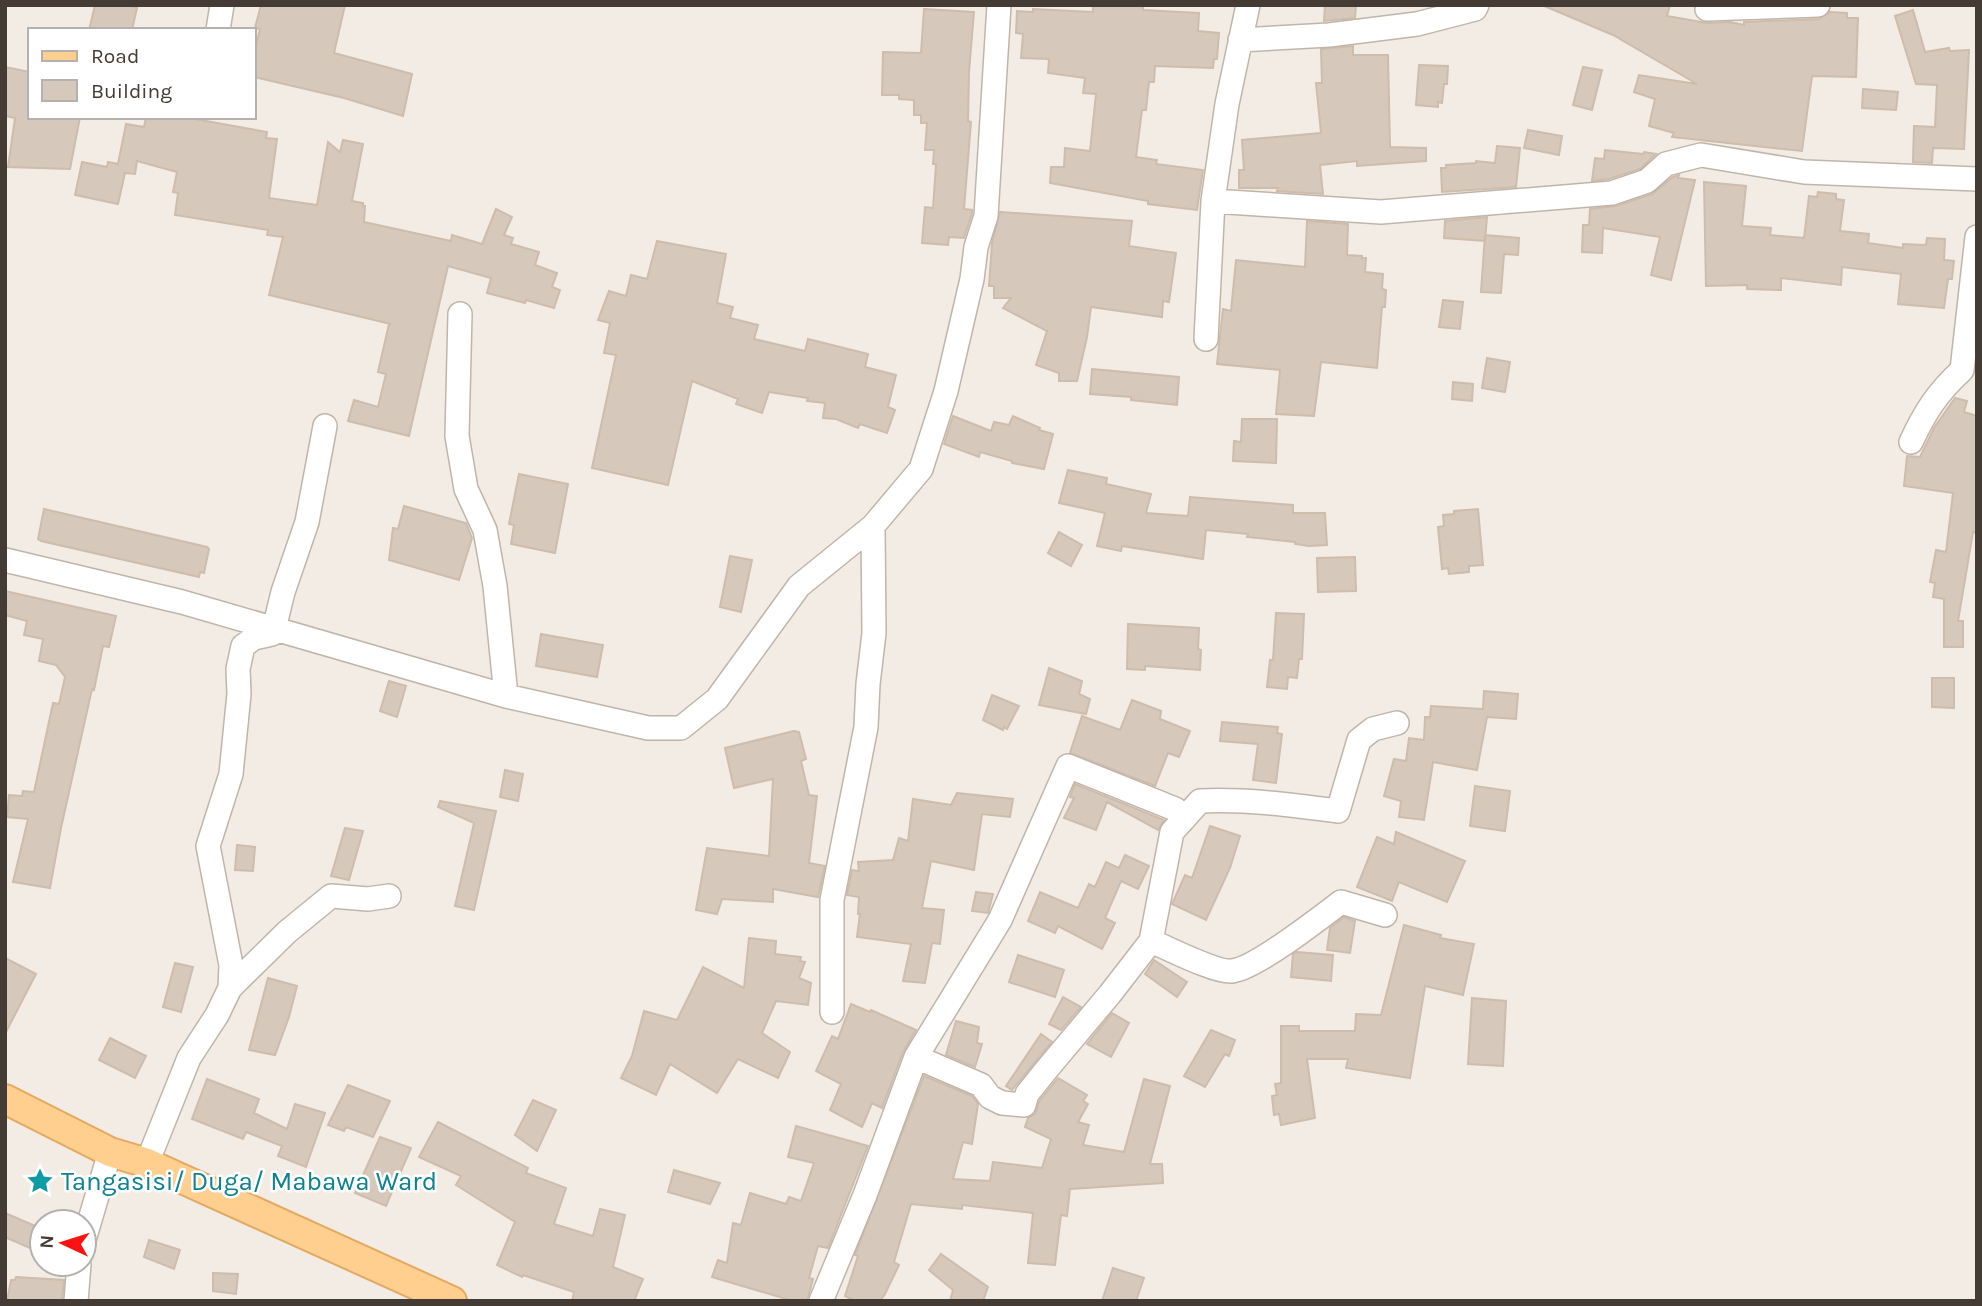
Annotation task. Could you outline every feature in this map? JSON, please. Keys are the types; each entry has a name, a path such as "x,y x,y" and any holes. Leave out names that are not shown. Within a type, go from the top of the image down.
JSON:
{"main road":[{"path":"5,1099 110,1152 147,1163 452,1301"}],"street":[{"path":"218,28 222,5"},
{"path":"5,561 182,602 506,696 648,728 681,728 716,699 799,586 873,526 921,469 946,391 972,279 976,247 986,216 999,5"},
{"path":"1206,340 1213,201 1227,104 1248,5"},
{"path":"1240,40 1329,35 1417,24 1475,9 1477,5"},
{"path":"1707,9 1818,5"},
{"path":"1213,201 1381,212 1612,193 1647,180 1666,164 1701,155 1804,172 1977,179"},
{"path":"1911,442 1926,410 1942,388 1969,372 1977,237"},
{"path":"460,314 457,436 466,489 485,530 495,586 506,696"},
{"path":"230,988 230,965 208,846 231,774 243,646 254,638 272,634 274,629 283,592 307,522 325,426"},
{"path":"832,1012 832,900 866,727 874,633 873,526"},
{"path":"916,1056 981,1085 990,1097 1002,1103 1024,1105 1027,1094 1151,941 1172,832 1200,801 1225,800 1338,811 1359,740 1373,729 1397,723"},
{"path":"821,1301 865,1195 916,1056 1000,920 1068,766 1175,809 1185,817"},
{"path":"147,1163 189,1058 217,1016 230,988 287,932 331,897 368,899 389,896"},
{"path":"1151,941 1211,966 1232,971 1260,959 1341,902 1385,915"},
{"path":"93,1208 110,1152"},
{"path":"76,1301 78,1278"}],"building":[{"path":"95,5 127,5 137,8 132,28 89,28"},
{"path":"261,5 345,5 334,53 412,74 403,116 344,98 256,77 256,46 260,29 255,28"},
{"path":"1093,5 1143,5 1143,10 1199,13 1198,31 1219,33 1217,59 1214,59 1213,68 1155,66 1154,82 1149,82 1146,110 1142,110 1136,157 1157,160 1156,164 1203,170 1197,210 1148,204 1148,201 1050,183 1051,167 1064,167 1065,148 1090,151 1096,94 1083,93 1085,78 1048,73 1049,59 1021,58 1023,34 1016,33 1017,11 1033,12 1033,9 1093,12"},
{"path":"1325,5 1356,5 1355,18 1324,21"},
{"path":"1542,5 1670,5 1667,16 1707,23 1730,22 1744,25 1744,22 1819,19 1830,12 1847,13 1847,18 1858,18 1856,77 1812,76 1802,151 1672,137 1674,133 1649,126 1655,99 1634,92 1639,75 1697,84 1613,35"},
{"path":"924,9 974,12 969,72 968,121 971,122 964,209 972,210 972,213 964,238 949,237 948,245 922,243 925,207 933,208 936,164 933,164 934,150 925,150 927,123 921,123 921,115 914,115 914,100 899,99 899,95 882,95 883,52 921,53"},
{"path":"1913,10 1925,52 1949,48 1950,51 1969,50 1964,149 1933,148 1932,163 1913,162 1914,126 1935,127 1937,85 1916,84 1895,16"},
{"path":"1353,46 1353,55 1388,55 1390,147 1426,148 1426,161 1357,166 1357,161 1320,165 1323,194 1277,191 1278,188 1239,188 1239,170 1244,170 1242,140 1321,133 1316,83 1322,83 1321,49"},
{"path":"1419,65 1448,66 1447,84 1444,84 1442,103 1438,102 1438,107 1416,105"},
{"path":"5,67 28,72 28,119 80,119 70,169 8,167 15,118 5,116"},
{"path":"1583,67 1602,70 1592,110 1573,105"},
{"path":"1863,89 1898,92 1896,110 1862,108"},
{"path":"146,119 195,119 267,132 266,138 277,139 269,198 317,205 328,142 340,152 343,140 363,144 352,201 365,206 364,222 451,241 452,235 482,244 496,209 512,217 504,235 513,238 511,244 539,252 535,265 557,273 552,287 560,290 554,308 487,293 491,278 448,266 409,436 348,421 354,400 378,407 386,374 378,372 391,324 269,295 283,237 267,235 268,230 175,215 178,193 173,192 177,172 137,161 135,174 125,173 118,204 75,195 82,162 107,167 108,162 118,164 126,124 144,127"},
{"path":"1528,130 1562,136 1559,155 1524,148"},
{"path":"1497,146 1520,148 1516,187 1442,192 1441,168 1476,161 1495,163"},
{"path":"1605,150 1656,154 1640,169 1609,179 1592,181 1595,158 1604,159"},
{"path":"1679,175 1678,178 1695,180 1671,280 1651,275 1660,237 1603,228 1602,253 1582,252 1583,225 1589,225 1590,209 1616,206 1652,194"},
{"path":"1704,182 1746,186 1742,226 1771,228 1770,235 1804,238 1809,196 1817,197 1818,192 1836,194 1836,199 1844,200 1840,231 1869,234 1868,243 1903,248 1903,244 1926,245 1927,238 1945,239 1944,260 1954,261 1952,279 1948,279 1944,308 1898,304 1901,274 1842,267 1841,285 1781,278 1781,290 1747,289 1747,285 1706,286"},
{"path":"1000,212 1132,221 1129,246 1176,253 1169,302 1163,301 1162,317 1091,307 1077,381 1059,381 1059,373 1036,365 1047,331 1003,308 1011,298 994,298 994,286 989,286 992,243"},
{"path":"1487,217 1485,241 1444,238 1445,221"},
{"path":"1307,221 1348,224 1347,255 1366,258 1365,272 1383,274 1385,307 1382,307 1377,368 1321,362 1314,416 1276,414 1280,370 1217,364 1223,309 1231,311 1236,260 1305,267"},
{"path":"1485,235 1519,238 1518,255 1504,254 1501,293 1481,292"},
{"path":"657,241 726,254 717,303 733,307 730,318 758,325 754,339 805,351 808,339 868,354 865,367 896,375 888,407 895,410 887,433 860,424 858,428 836,419 823,418 825,403 807,401 808,398 769,392 762,413 736,404 738,399 692,381 668,485 592,468 616,355 604,353 610,323 598,320 609,291 626,296 631,275 647,279"},
{"path":"1443,300 1463,302 1460,329 1439,327"},
{"path":"1487,358 1510,362 1505,392 1482,388"},
{"path":"1092,369 1179,377 1177,405 1131,400 1131,397 1090,394"},
{"path":"1453,382 1473,384 1472,401 1452,399"},
{"path":"1955,398 1967,401 1964,412 1977,416 1977,533 1973,532 1958,621 1963,621 1963,647 1944,647 1944,599 1933,597 1935,583 1930,582 1936,550 1946,552 1953,493 1904,486 1907,456 1920,457 1934,428"},
{"path":"953,416 991,431 994,422 1009,425 1013,416 1053,434 1044,469 1012,463 980,452 979,457 944,444"},
{"path":"1242,419 1277,419 1276,463 1233,461 1234,441 1241,442"},
{"path":"1068,470 1107,478 1106,484 1151,494 1146,513 1188,516 1190,497 1293,505 1293,513 1325,513 1327,545 1309,546 1247,537 1248,534 1206,530 1203,559 1122,546 1121,551 1097,546 1105,513 1059,503"},
{"path":"519,474 568,484 555,553 511,544 514,525 509,524"},
{"path":"404,506 466,523 472,538 459,580 389,560 393,528 398,529"},
{"path":"44,509 207,547 209,549 204,573 200,572 199,577 41,541 38,539"},
{"path":"1478,509 1483,565 1469,566 1469,572 1449,574 1448,568 1442,569 1438,527 1444,526 1443,515"},
{"path":"1059,532 1082,545 1071,566 1048,553"},
{"path":"730,556 752,560 741,612 720,607"},
{"path":"1355,557 1356,591 1318,592 1317,558"},
{"path":"5,591 116,616 109,647 103,646 94,690 92,689 50,888 13,882 28,819 7,817 9,795 22,796 23,791 34,792 53,703 59,704 65,677 56,665 39,661 43,639 24,635 27,621 5,615"},
{"path":"1276,613 1304,614 1302,659 1299,659 1297,678 1288,677 1287,689 1267,687 1270,660 1273,660"},
{"path":"1128,624 1199,628 1200,670 1145,666 1145,670 1127,669"},
{"path":"541,634 603,645 597,677 536,666"},
{"path":"1049,668 1082,681 1079,694 1090,699 1086,714 1039,705"},
{"path":"1932,678 1954,678 1954,708 1932,707"},
{"path":"389,681 406,686 397,717 380,711"},
{"path":"1484,691 1518,694 1516,719 1487,717 1477,770 1433,762 1424,820 1399,817 1401,801 1384,796 1394,759 1406,761 1409,738 1424,740 1425,717 1430,717 1431,706 1483,709"},
{"path":"992,695 1019,706 1007,729 1004,727 1003,730 983,720"},
{"path":"1132,700 1161,711 1160,719 1190,731 1179,757 1168,753 1155,786 1070,753 1082,716 1120,730"},
{"path":"1222,722 1278,727 1277,733 1282,734 1276,783 1253,780 1258,744 1220,741"},
{"path":"799,732 806,759 801,761 809,795 817,796 809,863 825,866 818,897 773,889 773,902 722,899 717,914 696,910 707,848 769,856 773,779 734,788 725,748"},
{"path":"505,770 523,774 518,801 500,797"},
{"path":"1075,784 1164,820 1158,830 1107,802 1096,830 1064,818 1074,798 1070,797"},
{"path":"1475,786 1510,791 1505,831 1470,826"},
{"path":"957,793 1013,799 1010,817 982,814 974,870 931,861 922,908 944,910 940,944 932,943 925,983 903,981 911,944 857,937 859,897 847,895 852,870 859,871 858,862 893,860 899,838 908,841 913,799 951,805"},
{"path":"440,801 496,811 474,910 455,906 474,823 438,807"},
{"path":"1210,826 1240,836 1230,868 1206,920 1172,904 1185,875 1192,878"},
{"path":"345,828 363,831 349,880 331,876"},
{"path":"1396,832 1465,861 1447,902 1399,882 1392,901 1357,887 1377,837 1394,844"},
{"path":"237,845 255,847 253,871 235,870"},
{"path":"1125,855 1149,866 1138,889 1121,881 1105,918 1115,923 1102,949 1058,926 1055,933 1028,921 1040,892 1078,908 1089,884 1095,887 1106,862 1119,868"},
{"path":"976,892 993,894 988,913 972,911"},
{"path":"1344,917 1355,921 1350,953 1327,950 1330,928"},
{"path":"1404,925 1441,935 1440,938 1474,944 1463,995 1425,986 1410,1078 1346,1068 1348,1059 1307,1059 1315,1118 1281,1125 1279,1114 1274,1115 1272,1096 1277,1095 1275,1084 1281,1083 1281,1026 1299,1026 1299,1031 1355,1031 1356,1014 1381,1015"},
{"path":"749,938 776,941 775,954 801,957 800,961 805,962 799,978 811,983 808,1005 776,1001 762,1033 790,1052 778,1078 738,1059 717,1093 670,1064 656,1095 621,1078 632,1056 644,1011 677,1020 703,967 744,988"},
{"path":"1293,954 1333,955 1331,981 1291,977"},
{"path":"1018,955 1064,970 1055,997 1009,982"},
{"path":"5,958 36,974 5,1034"},
{"path":"1154,960 1187,982 1177,997 1145,974"},
{"path":"175,963 193,967 181,1012 163,1007"},
{"path":"268,978 297,986 275,1055 249,1050"},
{"path":"1063,997 1081,1007 1061,1030 1049,1024"},
{"path":"1472,998 1506,1001 1503,1066 1468,1064"},
{"path":"851,1004 916,1030 903,1052 882,1108 872,1103 862,1127 830,1110 841,1084 816,1071 832,1036 838,1039"},
{"path":"1112,1013 1129,1023 1111,1057 1087,1044"},
{"path":"956,1021 979,1027 977,1043 982,1044 975,1067 946,1055"},
{"path":"1211,1030 1235,1040 1229,1056 1225,1054 1205,1087 1184,1076"},
{"path":"1041,1034 1052,1042 1012,1090 1006,1086"},
{"path":"110,1038 146,1056 135,1078 99,1060"},
{"path":"924,1076 972,1096 978,1104 972,1144 963,1142 953,1179 990,1181 993,1162 1042,1168 1051,1139 1025,1127 1028,1118 1035,1114 1040,1100 1058,1078 1087,1095 1083,1101 1088,1104 1078,1122 1089,1125 1083,1145 1124,1152 1144,1079 1170,1086 1150,1164 1162,1164 1163,1183 1070,1189 1067,1216 1061,1215 1055,1265 1028,1263 1033,1213 962,1205 962,1209 911,1204 894,1262 899,1265 885,1294 880,1301 855,1301 845,1296 858,1256 855,1255"},
{"path":"207,1079 259,1099 254,1113 287,1129 295,1104 325,1113 306,1167 278,1156 282,1146 246,1132 243,1139 192,1119"},
{"path":"348,1085 390,1101 373,1137 346,1127 344,1131 328,1125"},
{"path":"533,1100 556,1110 537,1151 515,1135"},
{"path":"438,1122 528,1168 526,1173 566,1188 554,1224 593,1236 600,1209 625,1215 613,1267 643,1279 634,1301 572,1301 574,1292 523,1275 522,1277 497,1265 515,1222 456,1185 461,1176 419,1157"},
{"path":"796,1126 868,1146 828,1248 818,1246 809,1278 813,1279 807,1301 793,1301 712,1277 718,1260 727,1263 733,1223 741,1225 750,1193 786,1204 789,1197 801,1201 814,1163 788,1157"},
{"path":"380,1137 411,1148 386,1206 355,1193"},
{"path":"674,1170 720,1183 710,1204 668,1192"},
{"path":"5,1213 28,1223 28,1247 5,1237"},
{"path":"149,1240 180,1250 174,1269 144,1257"},
{"path":"941,1254 988,1287 983,1301 950,1301 953,1290 929,1270"},
{"path":"1113,1268 1144,1278 1136,1301 1102,1301"},
{"path":"213,1273 238,1274 236,1294 213,1291"},
{"path":"16,1277 64,1280 62,1301 7,1301 11,1280"}],"place":[{"name":"Tangasisi/ Duga/ Mabawa Ward","path":"40,1181"}]}
